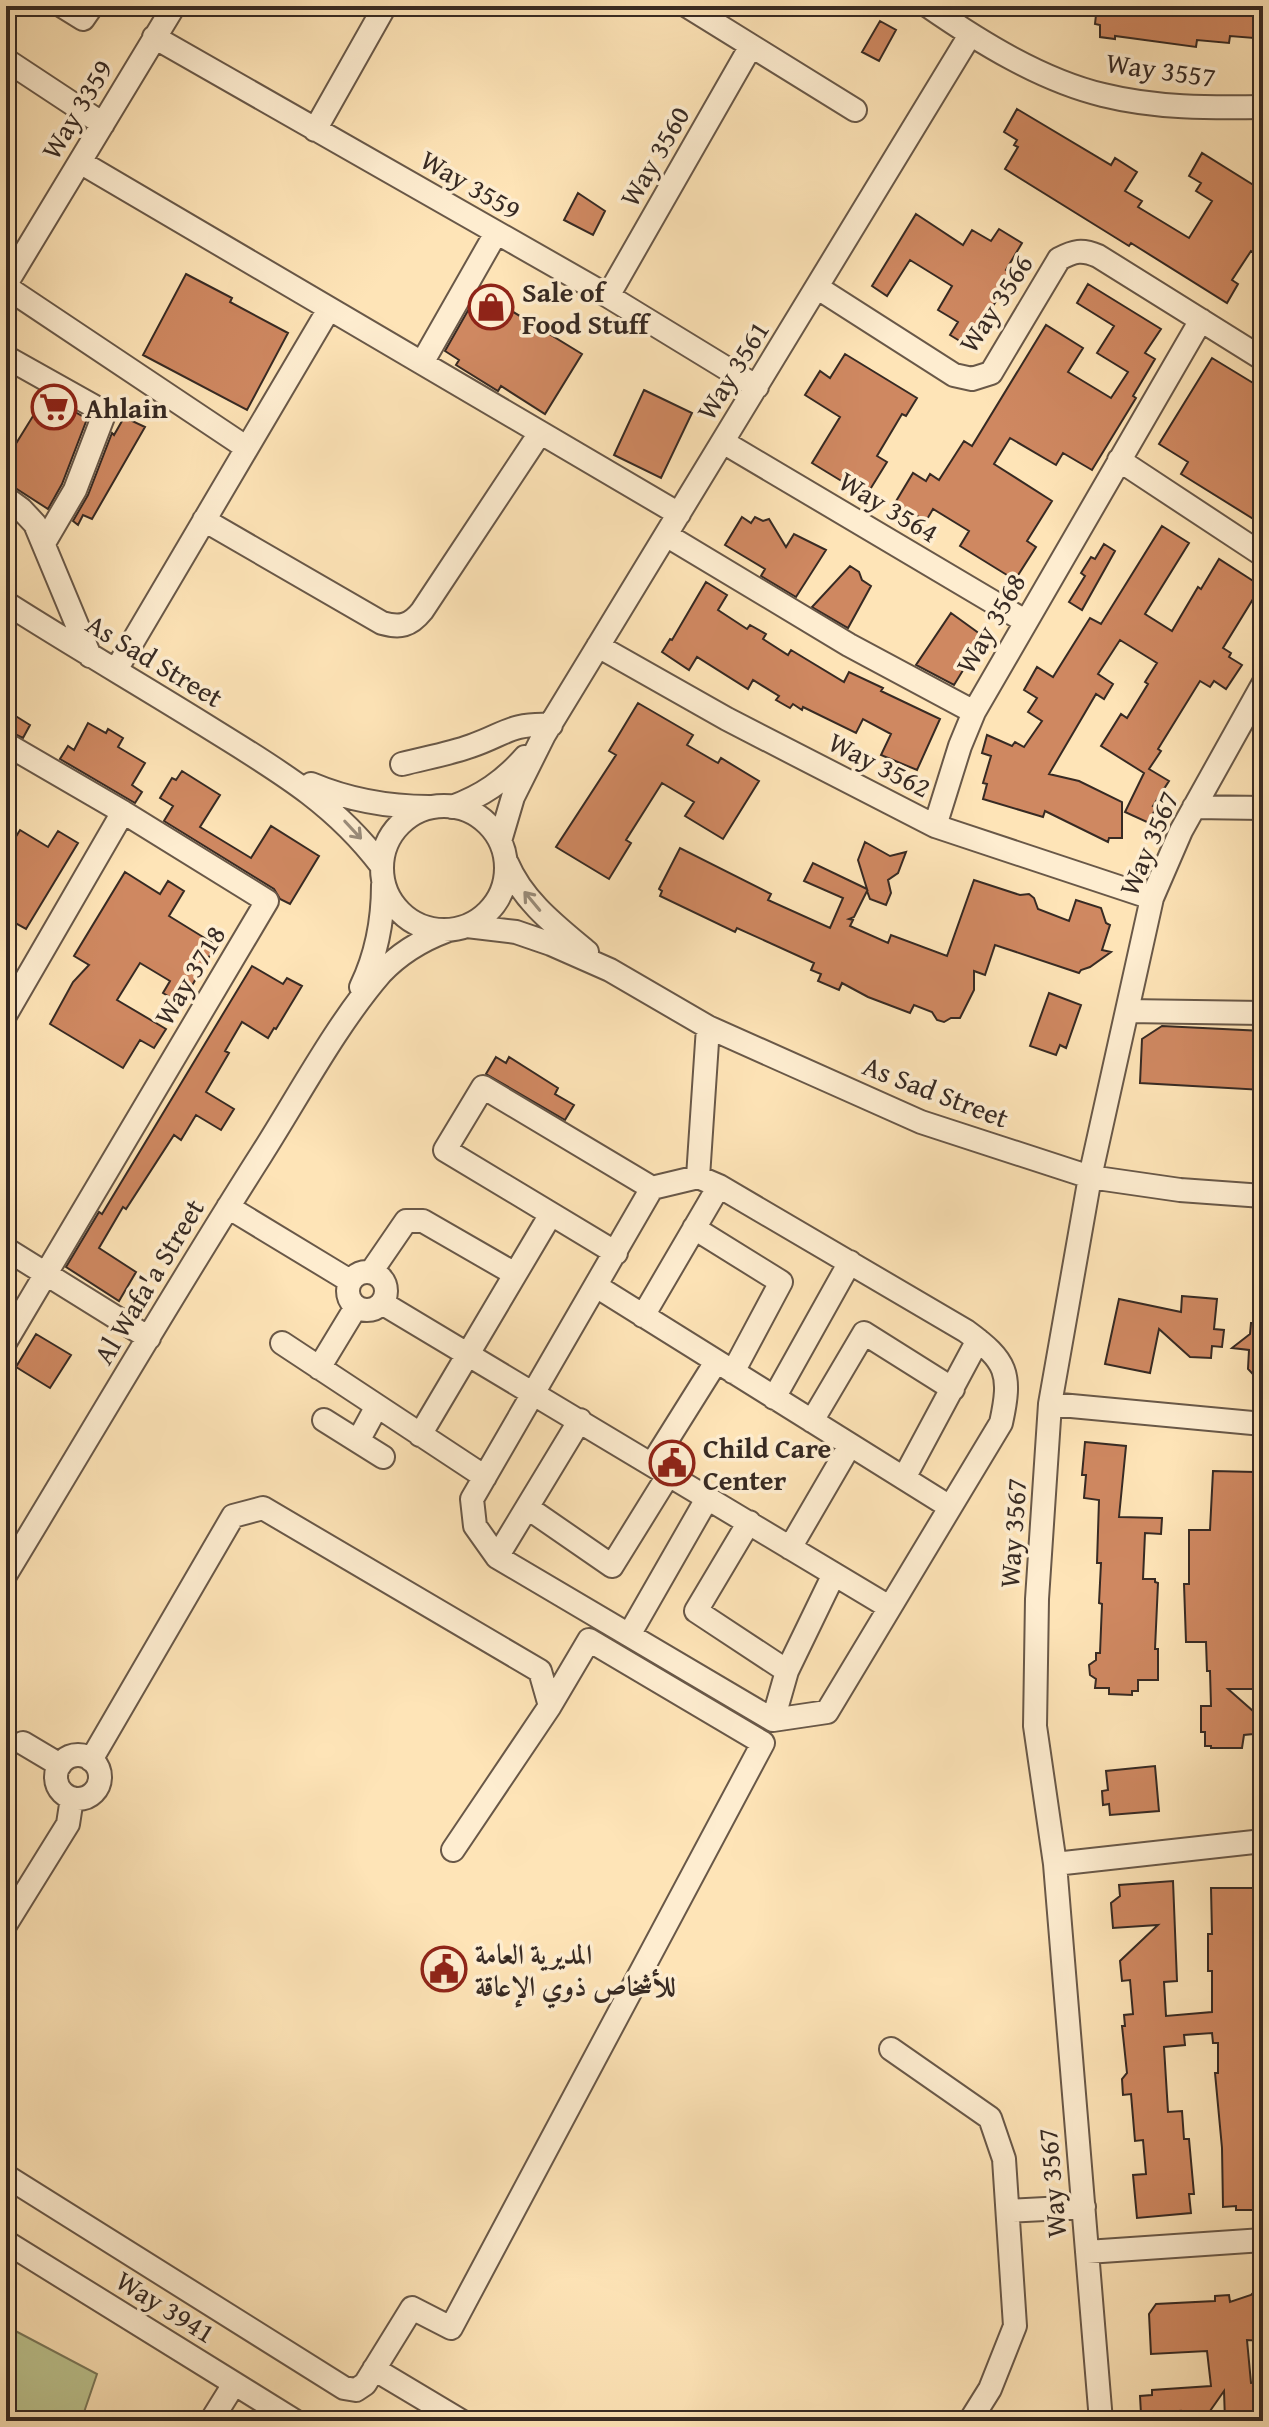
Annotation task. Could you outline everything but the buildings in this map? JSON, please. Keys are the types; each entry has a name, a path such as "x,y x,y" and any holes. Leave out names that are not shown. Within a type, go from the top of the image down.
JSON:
{"street":[{"path":"62,6 83,19 92,6"},
{"name":"Way 3359","path":"6,286 174,6"},
{"path":"315,130 385,6"},
{"path":"687,6 855,110"},
{"name":"Way 3557","path":"928,6 970,35 1045,74 1102,95 1163,105 1263,107"},
{"name":"Way 3561","path":"503,851 513,797 548,730 970,35"},
{"name":"Way 3559","path":"154,37 608,296 757,387"},
{"name":"Way 3560","path":"608,296 751,46"},
{"path":"6,60 103,124"},
{"path":"80,162 679,514"},
{"path":"422,363 496,233"},
{"name":"Way 3566","path":"818,288 954,375 972,379 991,373 1059,259 1072,252 1085,251 1098,256 1263,359"},
{"path":"6,286 247,448"},
{"path":"116,670 329,309"},
{"name":"Way 3568","path":"935,826 974,712 1201,320"},
{"path":"6,357 97,408 103,417 75,490 44,543"},
{"path":"6,363 6,381"},
{"path":"204,520 382,623 396,627 406,625 422,611 540,433"},
{"name":"Way 3564","path":"723,442 1025,621"},
{"path":"1119,460 1263,555"},
{"path":"6,498 35,524 90,656"},
{"path":"666,535 849,645 974,712"},
{"name":"As Sad Street","path":"6,603 323,802 339,816 382,875"},
{"name":"Way 3562","path":"598,646 727,719 935,826 1152,898"},
{"name":"Way 3567","path":"1101,2421 1055,1864 1035,1726 1037,1599 1050,1404 1090,1177 1152,898 1181,831 1263,684"},
{"path":"402,764 473,745 513,727 527,724 548,730"},
{"name":"Way 3561","path":"442,807 476,799 497,785 548,730"},
{"name":"Way 3718","path":"6,744 267,901 6,1341"},
{"name":"As Sad Street","path":"273,768 346,797 408,807 442,807"},
{"path":"442,807 472,813 488,825 503,851 505,881 498,900 484,916 456,928 426,928 407,919 392,904 382,875 386,845 397,827 413,814 442,807"},
{"path":"1194,807 1263,808"},
{"path":"6,1014 123,812"},
{"name":"As Sad Street","path":"503,851 519,886 542,913 610,970"},
{"name":"Al Wafa'a Street","path":"346,1021 375,950 382,913 382,875"},
{"name":"As Sad Street","path":"456,928 516,932 610,970 708,1027 921,1122 1090,1177 1180,1190 1263,1196"},
{"name":"Al Wafa'a Street","path":"6,1574 228,1207 346,1021 381,973 393,962 419,943 456,928"},
{"path":"1127,1011 1263,1013"},
{"path":"698,1177 708,1027"},
{"path":"616,1253 445,1150 483,1087 652,1188 698,1177 719,1186 978,1340 992,1350 1002,1368 1008,1392 1001,1423 827,1712 773,1720 497,1557 475,1526 472,1499 616,1253 652,1188"},
{"path":"643,1316 719,1186"},
{"path":"228,1207 350,1281"},
{"path":"420,1435 551,1214"},
{"path":"371,1272 383,1281 386,1288 382,1303 374,1309 365,1310 349,1300 347,1291 350,1281 355,1275 371,1272 406,1221 423,1221 515,1274"},
{"path":"528,1508 612,1566 661,1469 781,1282 694,1228"},
{"path":"6,1249 149,1338"},
{"path":"774,1398 850,1262"},
{"path":"596,1286 950,1507"},
{"path":"382,1303 889,1607"},
{"path":"319,1368 356,1307"},
{"path":"812,1421 864,1333 953,1389"},
{"path":"904,1478 978,1340"},
{"path":"282,1343 485,1477"},
{"path":"1050,1404 1263,1424"},
{"path":"358,1441 377,1406"},
{"path":"324,1420 383,1457"},
{"path":"497,1557 580,1420"},
{"path":"790,1548 850,1445"},
{"path":"629,1635 708,1497"},
{"path":"91,1760 233,1516 263,1508 540,1671 550,1706"},
{"path":"749,1522 696,1611 787,1671"},
{"path":"773,1720 787,1671 834,1574"},
{"path":"6,2176 344,2388 356,2390 365,2384 412,2308 451,2328 763,1743 589,1640 550,1706 453,1850"},
{"path":"23,1743 60,1765"},
{"path":"71,1756 85,1756 91,1760 99,1770 99,1784 85,1798 72,1798 60,1791 57,1771 60,1765 71,1756"},
{"path":"6,1924 68,1824 72,1798"},
{"path":"1055,1864 1263,1841"},
{"path":"891,2049 990,2118 1004,2159 1015,2326 990,2389 970,2421"},
{"path":"1008,2211 1084,2207"},
{"path":"1087,2252 1263,2240"},
{"name":"Way 3941","path":"6,2242 295,2421"},
{"path":"374,2369 461,2421"},
{"path":"211,2421 234,2384"}],"green space":[{"path":"6,2326 97,2374 81,2421 6,2421"}],"place":[{"name":"Sale of Food Stuff","path":"491,307"},
{"name":"Ahlain","path":"54,407"},
{"name":"Child Care Center","path":"672,1463"},
{"name":"المديرية العامة للأشخاص ذوي الإعاقة","path":"444,1969"}]}
